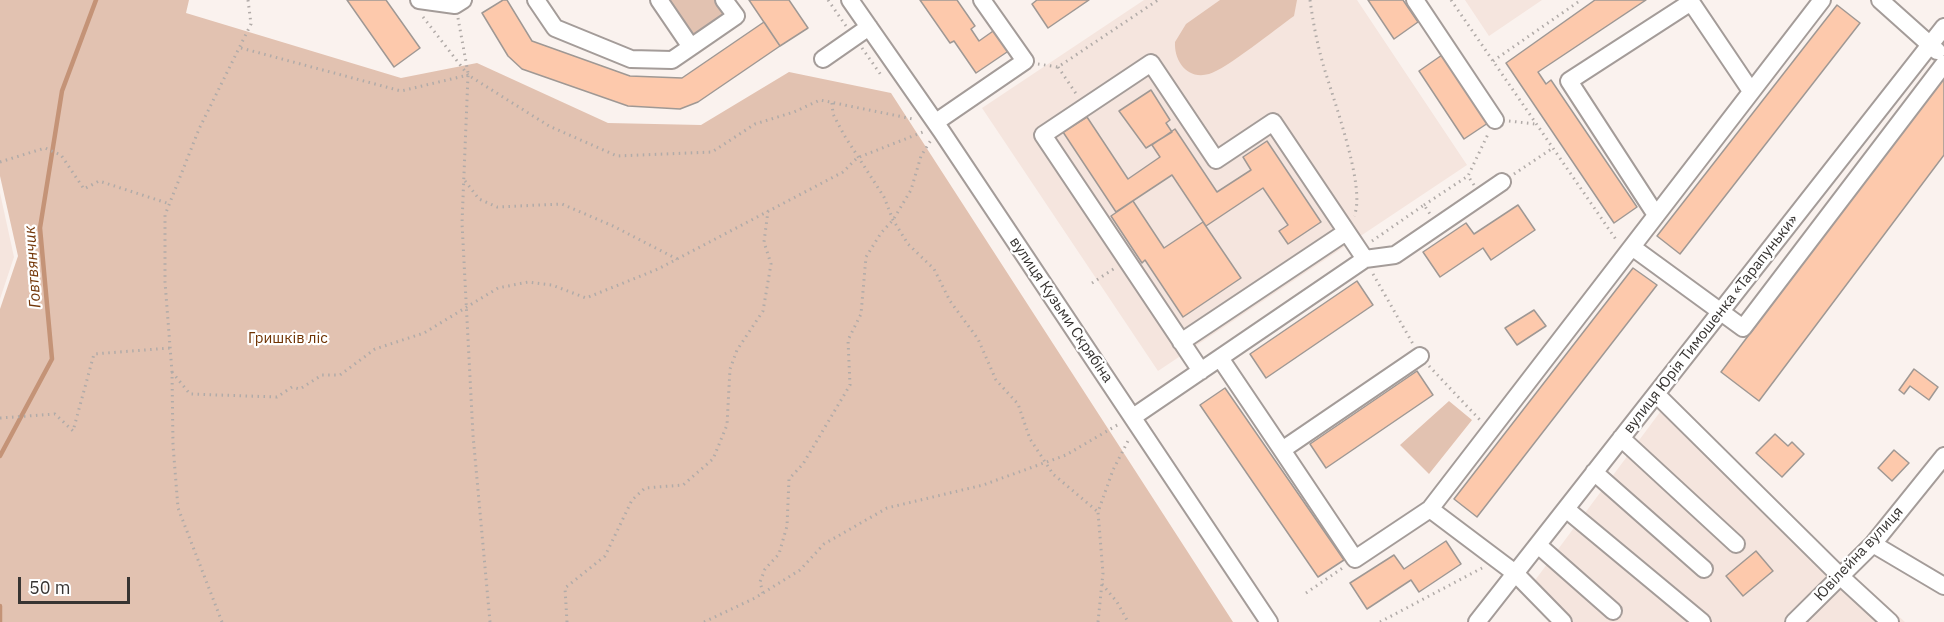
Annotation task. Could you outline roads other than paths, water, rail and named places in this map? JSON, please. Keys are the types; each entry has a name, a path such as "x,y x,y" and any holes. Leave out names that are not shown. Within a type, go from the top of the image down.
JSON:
{"street":[{"path":"536,0 555,28 631,59 672,60 735,16 724,0"},
{"path":"659,0 691,47"},
{"name":"вулиця Кузьми Скрябіна","path":"850,0 939,126 1269,622"},
{"path":"939,126 1025,61 982,0"},
{"path":"1415,0 1495,120"},
{"path":"1220,358 1355,559 1431,509 1822,0"},
{"path":"1880,0 1944,57"},
{"path":"418,5 459,2"},
{"path":"1656,214 1569,81 1691,2 1751,91"},
{"path":"823,59 869,27"},
{"name":"вулиця Юрія Тимошенка «Тарапуньки»","path":"1477,622 1944,27"},
{"path":"1201,371 1043,135 1151,63 1216,160 1273,122 1365,260"},
{"path":"1629,250 1743,328 1944,64"},
{"path":"1133,417 1365,260 1395,255 1502,182"},
{"path":"1181,342 1346,232"},
{"path":"1282,450 1420,356"},
{"path":"1656,394 1840,576 1890,622"},
{"path":"1621,438 1736,544"},
{"name":"Ювілейна вулиця","path":"1803,619 1840,576 1873,544 1944,456"},
{"path":"1594,472 1704,569"},
{"path":"1431,509 1515,573 1563,622"},
{"path":"1566,509 1702,622"},
{"path":"1873,544 1944,586"},
{"path":"1538,545 1613,611"}],"waterway":[{"name":"Говтвянчик","path":"0,456 52,359 40,228 62,91 96,0"},
{"name":"Говтвянчик","path":"0,606 0,622"}],"park label":[{"name":"Гришків ліс","path":"288,339"}]}
